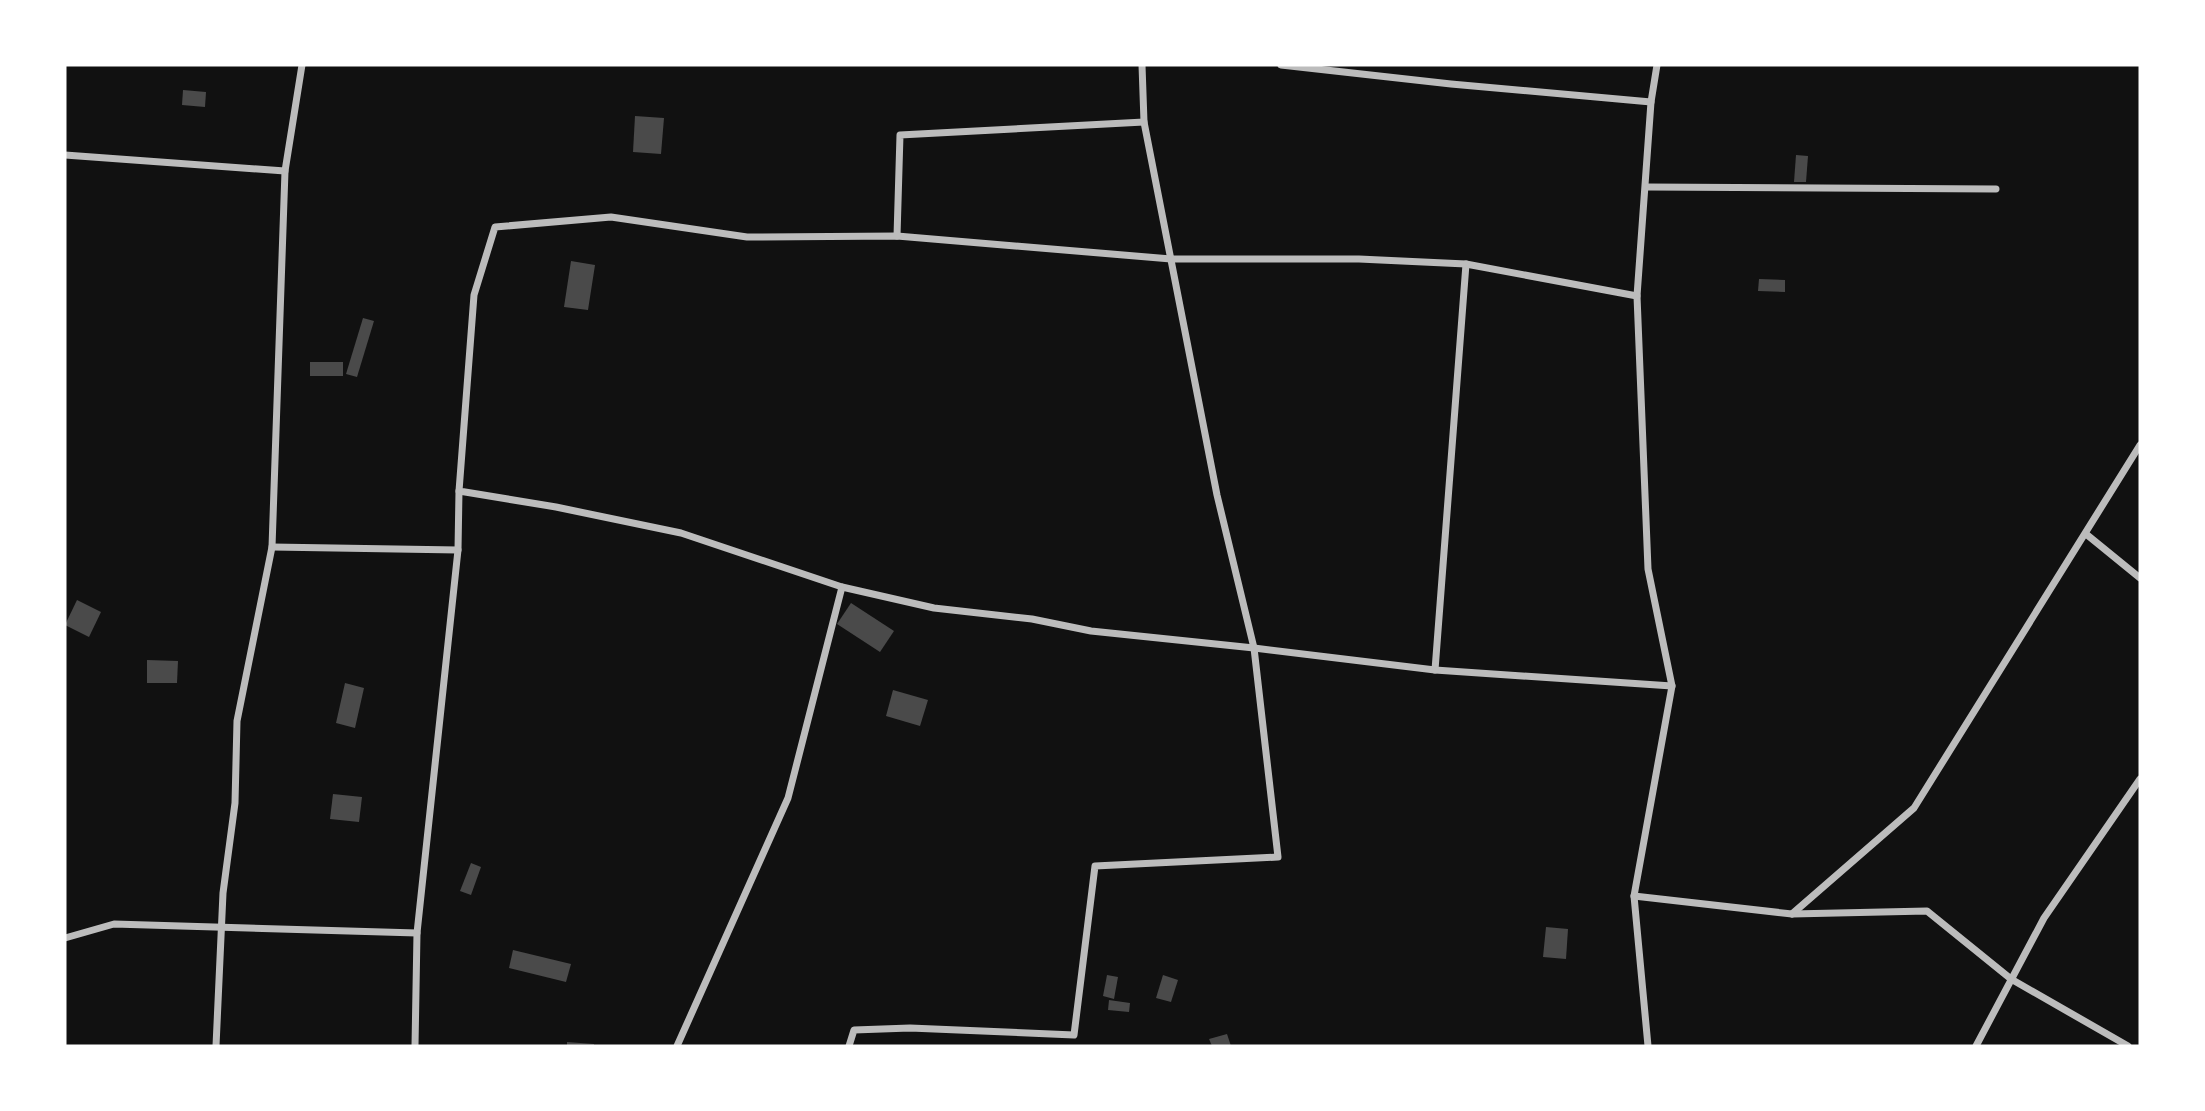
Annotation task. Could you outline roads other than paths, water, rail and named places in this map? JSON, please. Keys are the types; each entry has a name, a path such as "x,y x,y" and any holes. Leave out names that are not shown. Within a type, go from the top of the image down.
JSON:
{"street":[{"path":"216,1046 221,926 234,803 237,721 272,547 285,172 302,65"},
{"path":"849,1046 854,1030 910,1028 1074,1035 1095,866 1278,857 1254,648 1217,495 1144,122 1142,65"},
{"path":"1281,65 1316,66 1451,84 1651,102"},
{"path":"1648,1046 1634,896 1672,686 1648,569 1637,296 1647,187 1651,102 1657,65"},
{"path":"897,236 900,135 1144,122"},
{"path":"65,155 285,172"},
{"path":"1647,187 1996,189"},
{"path":"415,1046 417,933 458,550 459,491 474,295 495,228 611,216 747,237 897,236 1171,258 1360,259 1466,264 1637,296"},
{"path":"1435,670 1466,264"},
{"path":"1792,914 1914,808 2140,445"},
{"path":"459,491 556,507 681,533 842,587 934,608 1032,619 1091,631 1435,670 1672,686"},
{"path":"2086,534 2140,578"},
{"path":"272,547 458,550"},
{"path":"677,1046 788,798 842,587"},
{"path":"1976,1046 2044,918 2140,779"},
{"path":"1634,896 1792,914 1927,911 2011,979 2128,1046"},
{"path":"65,938 114,924 417,933"}]}
